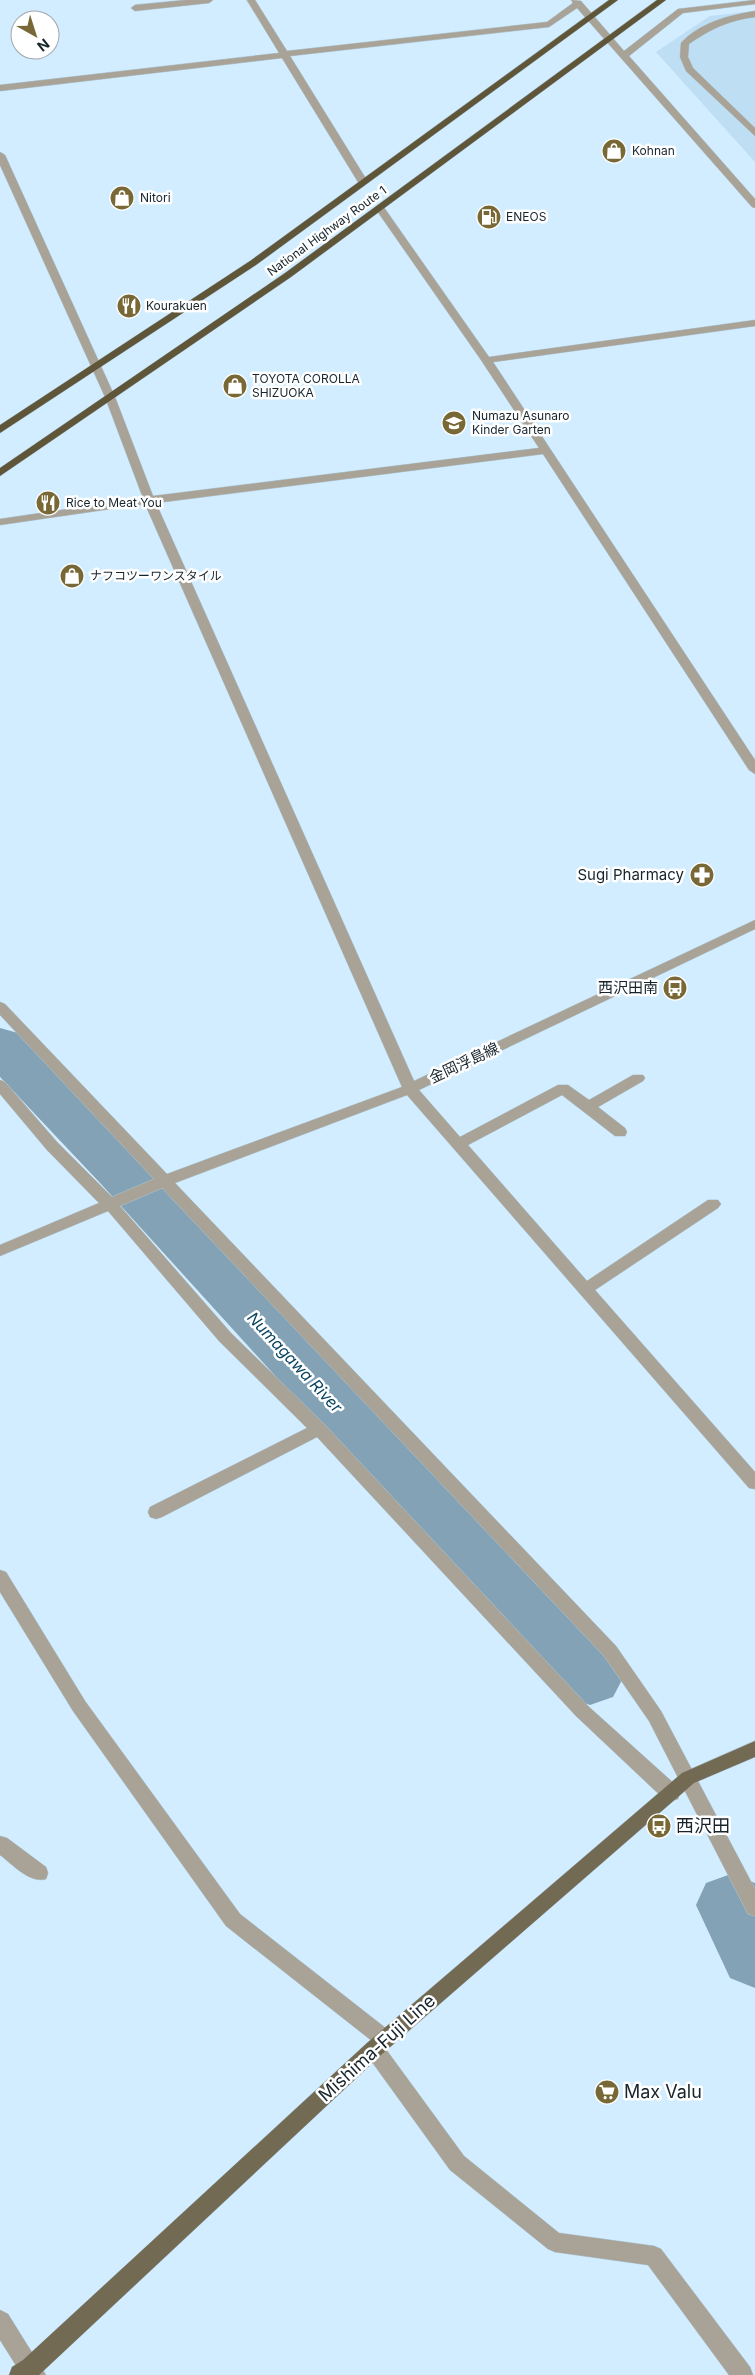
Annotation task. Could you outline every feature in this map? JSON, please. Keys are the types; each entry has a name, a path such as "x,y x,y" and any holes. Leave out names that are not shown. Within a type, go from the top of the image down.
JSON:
{"highway":[{"name":"National Highway Route 1","path":"0,430 253,263 614,0"},
{"name":"National Highway Route 1","path":"0,473 288,275 662,0"}],"main road":[{"name":"Mishima-Fuji Line","path":"29,2373 380,2044 688,1778 755,1750"}],"street":[{"path":"135,8 209,0"},
{"path":"251,0 363,182"},
{"path":"624,55 681,12 755,1"},
{"path":"0,88 549,24 577,2 755,205"},
{"path":"755,14 721,21 702,30 685,43 684,57 689,69 755,133"},
{"path":"0,155 110,397 148,500 410,1088 755,1483"},
{"path":"380,208 486,360 755,770"},
{"path":"486,360 755,323"},
{"path":"0,522 148,500 544,451"},
{"name":"金岡浮島線","path":"0,1251 164,1181 410,1088 755,924"},
{"path":"0,1007 610,1651 655,1716 755,1908"},
{"path":"588,1106 638,1078"},
{"path":"0,1085 52,1146 110,1204 225,1337 319,1429 575,1704 671,1793"},
{"path":"458,1144 563,1088 620,1132"},
{"path":"586,1289 713,1204"},
{"path":"156,1512 319,1429"},
{"path":"0,1577 79,1706 233,1920 380,2044 457,2163 555,2242 654,2256 742,2375"},
{"path":"0,1844 39,1873"},
{"path":"0,2321 29,2373"}],"shaded area":[{"path":"755,11 755,162 656,52 710,16"}],"waterway":[{"name":"Numagawa River","path":"0,1045 120,1171 590,1678"},
{"name":"Numagawa River","path":"731,1905 755,1956"}],"place":[{"name":"Kohnan","path":"614,151"},
{"name":"Nitori","path":"122,198"},
{"name":"ENEOS","path":"489,217"},
{"name":"Kourakuen","path":"129,306"},
{"name":"TOYOTA COROLLA SHIZUOKA","path":"235,386"},
{"name":"Numazu Asunaro Kinder Garten","path":"454,423"},
{"name":"Rice to Meat You","path":"48,503"},
{"name":"ナフコツーワンスタイル","path":"72,576"},
{"name":"Sugi Pharmacy","path":"702,875"},
{"name":"西沢田南","path":"675,988"},
{"name":"西沢田","path":"659,1826"},
{"name":"Max Valu","path":"607,2092"}]}
